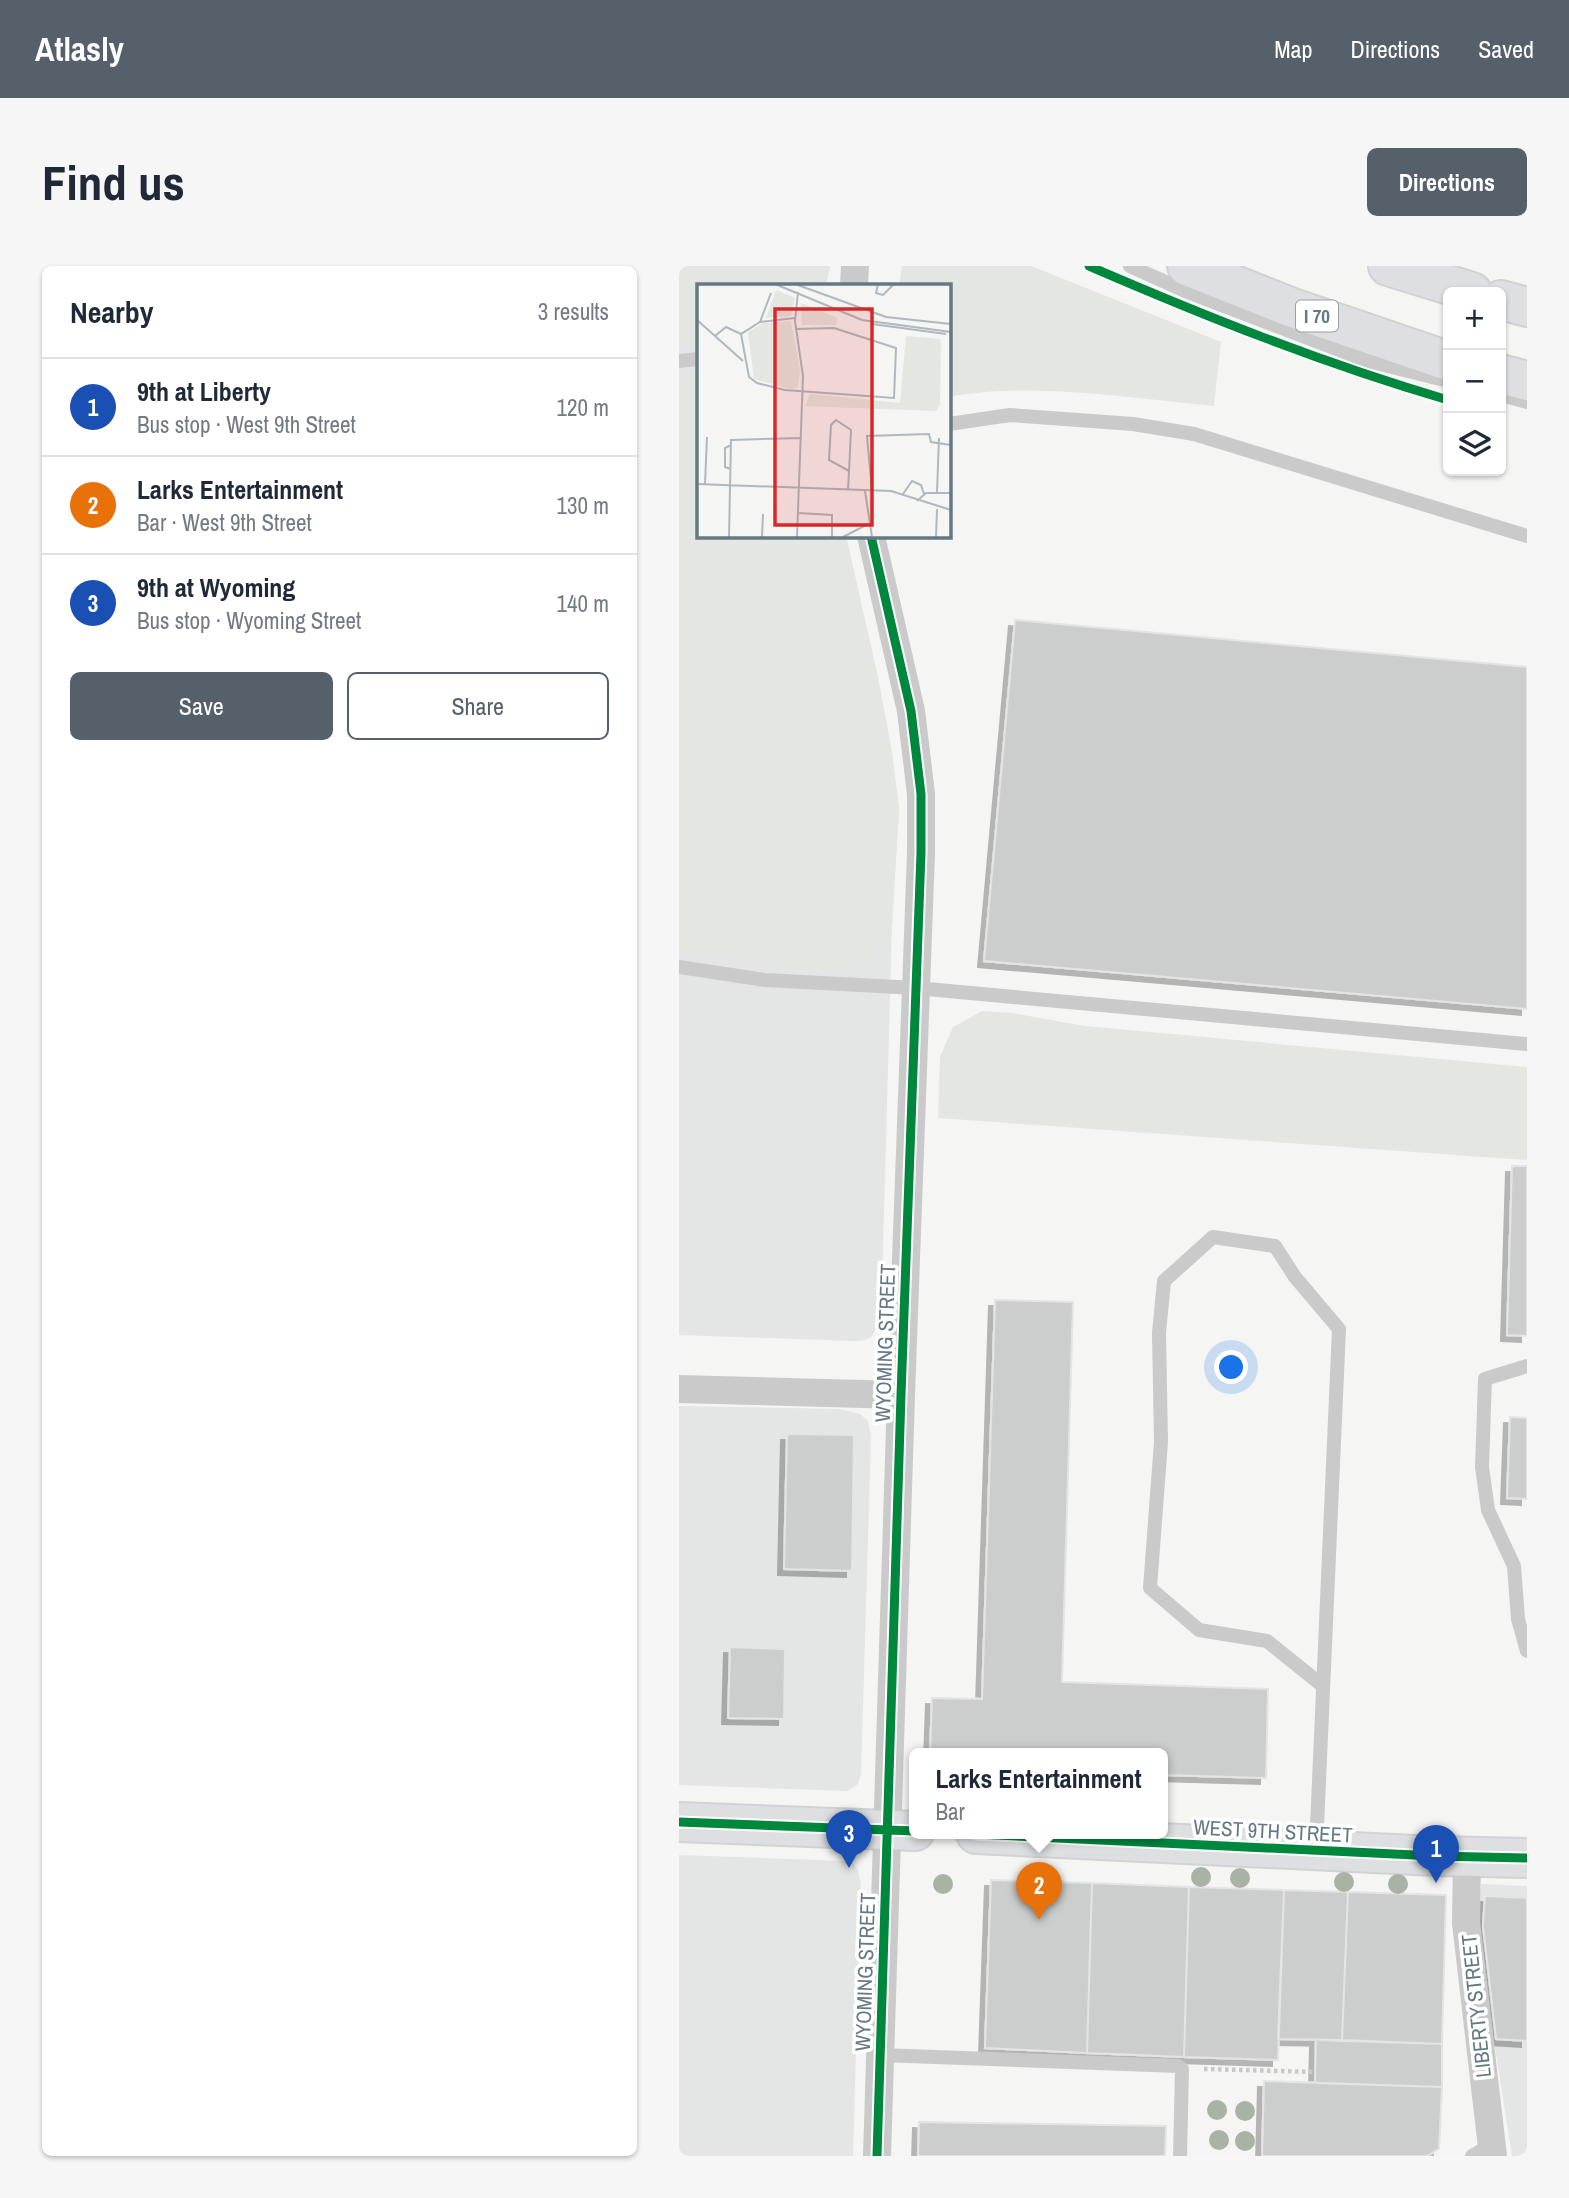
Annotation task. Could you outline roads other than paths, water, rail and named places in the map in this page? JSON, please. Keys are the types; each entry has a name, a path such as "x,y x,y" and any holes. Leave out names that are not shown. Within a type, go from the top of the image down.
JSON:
{"main road":[{"name":"I 70","path":"1187,266 1290,307 1443,359"},
{"path":"1388,266 1456,287"},
{"path":"1506,301 1527,307"},
{"path":"1506,375 1527,381"},
{"path":"679,1822 901,1830"},
{"name":"WEST 9TH STREET","path":"1082,1839 1527,1858"}],"street":[{"path":"853,284 855,266"},
{"name":"WYOMING STREET","path":"871,537 911,712 921,794 901,1395 901,1830 880,2055 877,2156"},
{"path":"679,1389 901,1395"},
{"name":"LIBERTY STREET","path":"1467,1856 1466,1923 1485,2152"}],"lane":[{"path":"1130,266 1190,293 1368,361 1443,381"},
{"path":"679,361 697,359"},
{"path":"1506,396 1527,402"},
{"path":"950,424 1010,415 1133,424 1194,434 1527,536"},
{"path":"679,967 765,980 916,988 1527,1044"},
{"path":"1316,1850 1339,1329 1295,1277 1275,1246 1213,1237 1164,1281 1159,1333 1161,1441 1150,1588 1199,1629 1267,1641 1323,1686"},
{"path":"1527,1366 1485,1379 1482,1467 1488,1510 1514,1566 1518,1619 1527,1651"},
{"path":"880,2055 1178,2066 1182,2068 1180,2156"}],"place":[{"name":"9th at Wyoming","path":"849,1868"},
{"name":"9th at Liberty","path":"1436,1883"},
{"name":"Larks Entertainment","path":"1039,1920"}]}
